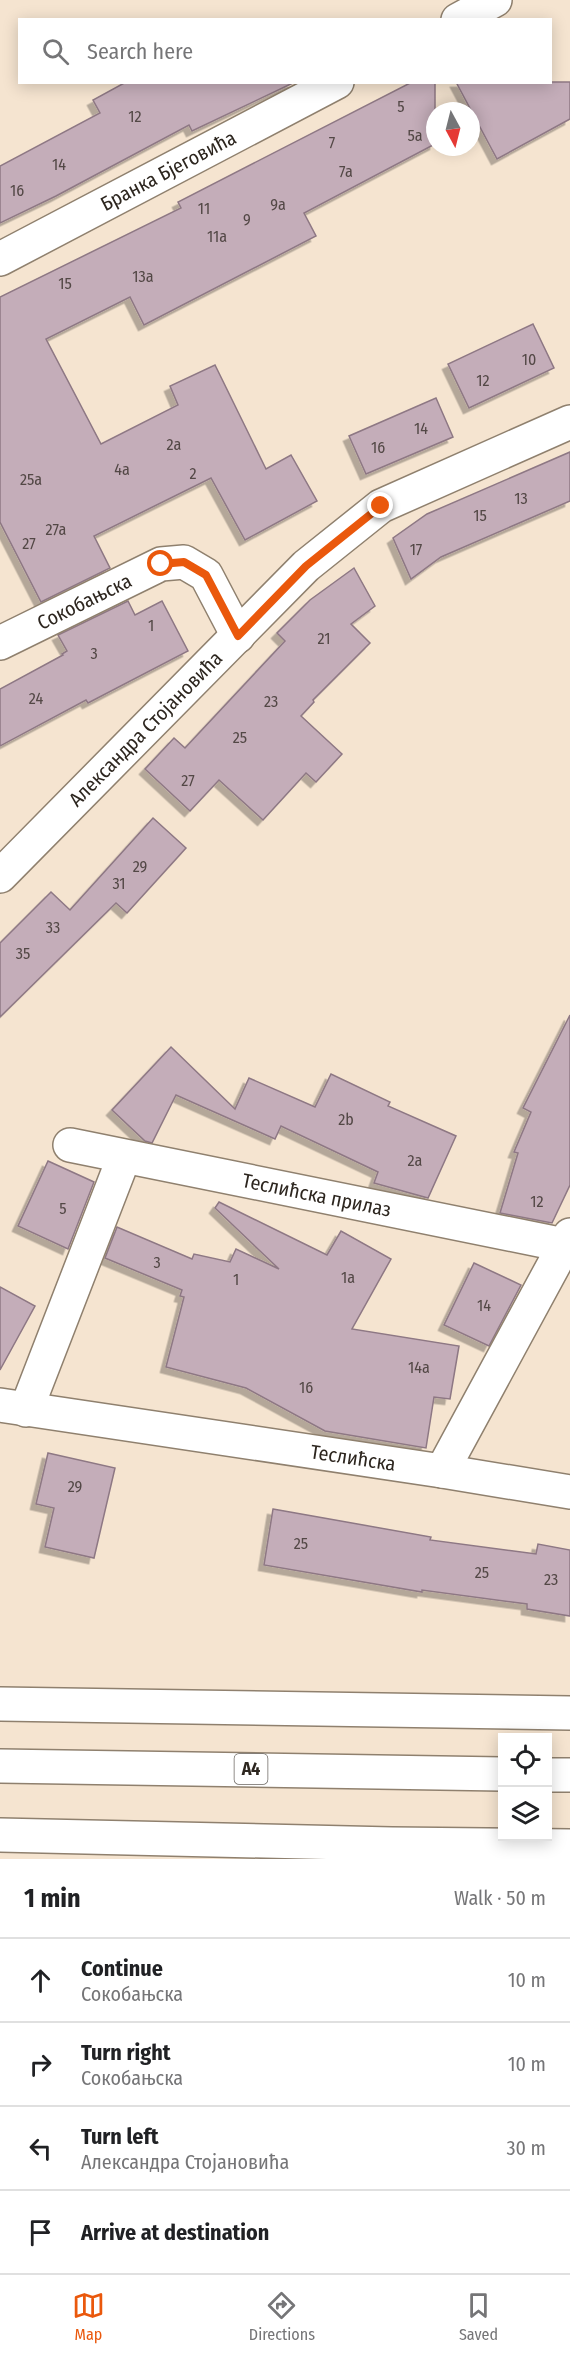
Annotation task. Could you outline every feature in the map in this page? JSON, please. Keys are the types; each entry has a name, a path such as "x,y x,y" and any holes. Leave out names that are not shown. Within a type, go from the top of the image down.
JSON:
{"main road":[{"path":"462,18 495,0"},
{"name":"Бранка Бјеговића","path":"0,259 333,84"},
{"name":"Александра Стојановића","path":"0,876 306,566 381,506 570,422"},
{"name":"Сокобањска","path":"0,643 161,564 184,562 206,575 238,636"},
{"name":"Теслићска прилаз","path":"70,1145 567,1240"},
{"path":"13,1408 124,1157"},
{"path":"442,1471 567,1240"},
{"name":"Теслићска","path":"13,1408 570,1492"},
{"path":"0,1704 570,1713"},
{"name":"A4","path":"0,1766 498,1774"},
{"path":"552,1775 570,1775"},
{"path":"0,1835 570,1846"}],"building":[{"path":"570,82 570,119 497,159 480,127 480,102 467,102 457,84"},
{"path":"122,84 291,84 192,131 189,125 56,196 0,223 0,166 100,113 93,100"},
{"path":"408,84 435,84 435,102 426,102 426,149 304,213 316,236 144,325 130,297 46,339 101,444 178,405 170,386 215,365 266,469 291,455 317,501 245,540 211,478 94,536 110,568 41,602 0,522 0,297 181,208 178,202"},
{"path":"533,324 554,368 469,408 448,364"},
{"path":"436,398 453,437 366,474 349,436"},
{"path":"570,452 570,501 441,557 411,579 393,538 427,514"},
{"path":"354,568 375,606 351,624 370,643 313,700 314,702 301,716 342,754 316,782 306,773 263,820 219,780 190,811 145,769 174,738 185,748 285,641 277,633 310,600"},
{"path":"128,601 135,615 162,601 188,651 88,703 86,700 0,746 0,689 63,655 67,651 58,635"},
{"path":"153,818 186,848 127,913 116,903 0,1017 0,943 51,892 70,910"},
{"path":"570,1015 570,1185 552,1223 500,1213 518,1153 514,1152 531,1112 523,1108"},
{"path":"171,1047 235,1109 249,1078 315,1107 331,1074 390,1102 388,1106 456,1136 428,1198 374,1183 378,1172 281,1126 275,1139 176,1095 152,1143 145,1141 112,1110"},
{"path":"48,1161 94,1182 68,1249 18,1226"},
{"path":"219,1202 327,1255 341,1231 391,1259 352,1329 459,1346 450,1399 434,1397 426,1448 325,1431 246,1388 166,1367 184,1297 180,1296 182,1290 105,1258 117,1227 192,1259 194,1254 230,1262 236,1249 279,1269 215,1208"},
{"path":"474,1263 521,1285 489,1346 444,1325"},
{"path":"0,1287 35,1306 0,1370"},
{"path":"48,1453 115,1468 94,1558 45,1547 54,1508 36,1504"},
{"path":"273,1509 431,1537 430,1540 536,1554 538,1544 570,1550 570,1616 527,1609 527,1604 422,1590 422,1592 264,1565"}],"route":[{"path":"161,564 184,562 206,575 238,636 306,566 381,506"}]}
